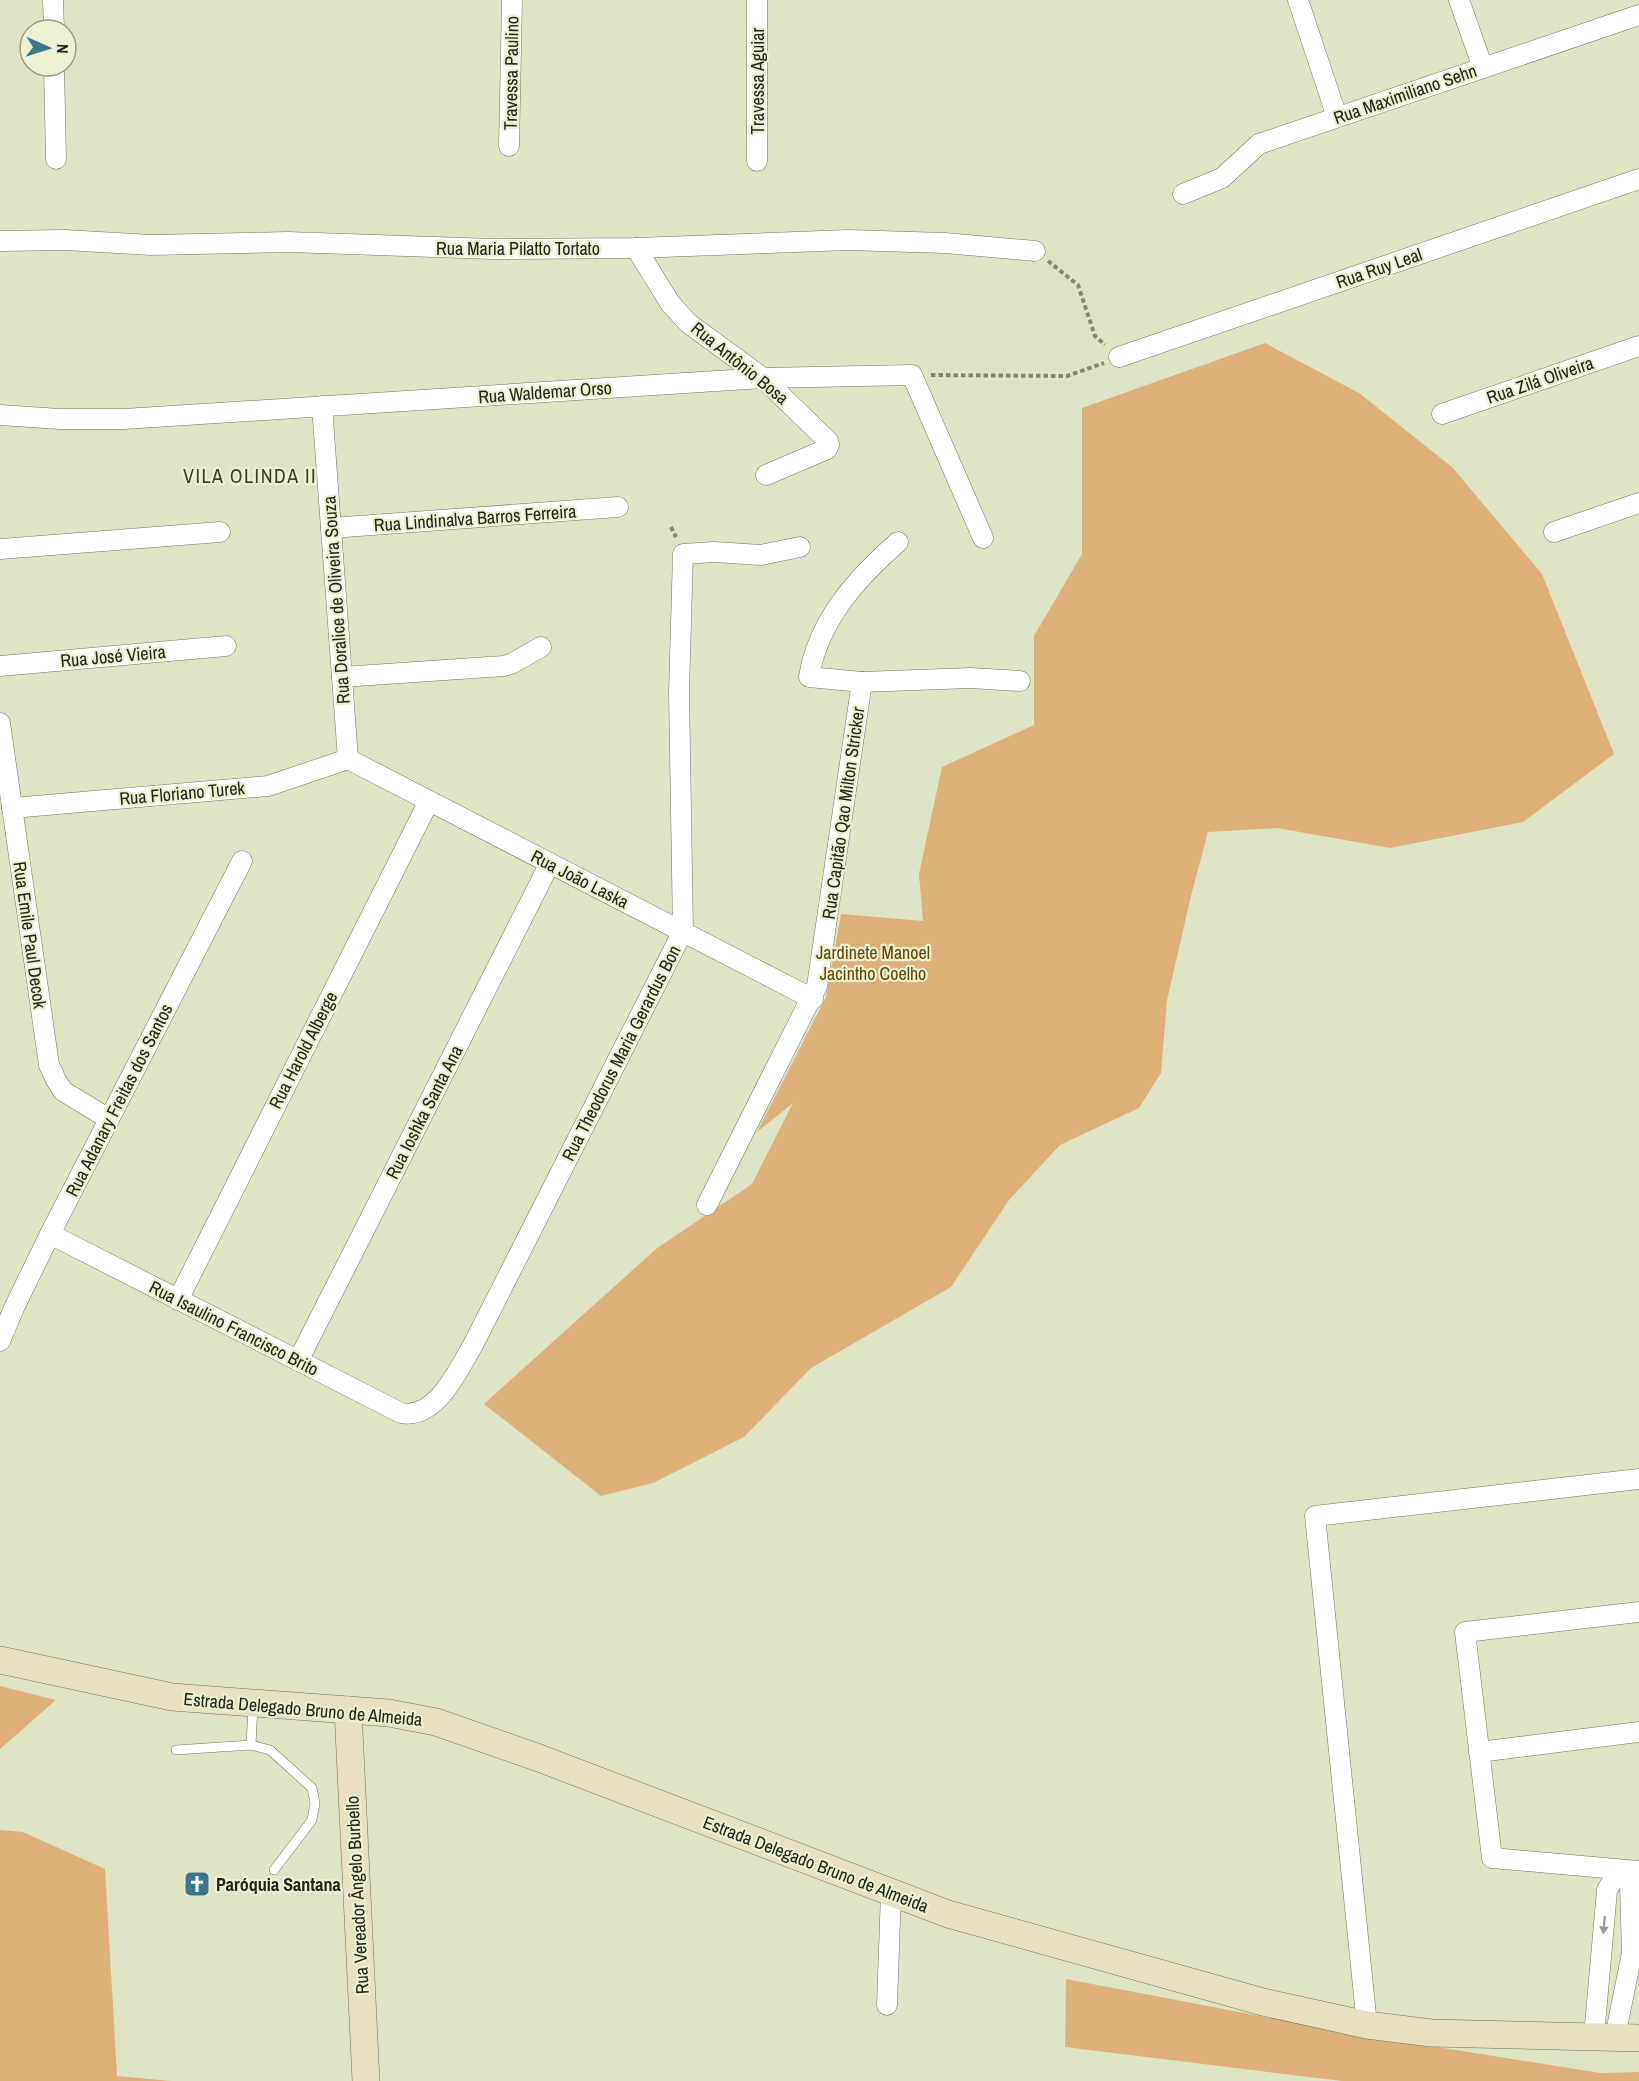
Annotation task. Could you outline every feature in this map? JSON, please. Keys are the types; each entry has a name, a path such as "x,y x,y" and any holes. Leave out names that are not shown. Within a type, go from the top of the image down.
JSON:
{"main road":[{"name":"Estrada Delegado Bruno de Almeida","path":"0,1660 172,1697 411,1717 460,1729 948,1914 1263,2002 1367,2025 1431,2033 1616,2037"},
{"name":"Rua Vereador Ângelo Burbello","path":"348,1710 366,2081"}],"street":[{"path":"53,0 54,18"},
{"name":"Travessa Paulino","path":"509,146 512,0"},
{"name":"Travessa Aguiar","path":"757,0 757,161"},
{"path":"1298,0 1337,117"},
{"path":"1460,0 1483,68"},
{"name":"Rua Maximiliano Sehn","path":"1183,194 1222,178 1259,144 1639,15"},
{"path":"54,78 56,159"},
{"name":"Rua Ruy Leal","path":"1119,357 1639,179"},
{"name":"Rua Maria Pilatto Tortato","path":"0,241 65,240 152,245 288,242 449,248 636,248 858,240 945,243 1035,251"},
{"name":"Rua Antônio Bosa","path":"636,248 670,303 688,323 764,378 828,441 827,449 766,476"},
{"name":"Rua Zilá Oliveira","path":"1442,414 1639,346"},
{"path":"912,375 983,538"},
{"name":"Rua Waldemar Orso","path":"0,415 96,420 764,378 912,375"},
{"name":"Rua Doralice de Oliveira Souza","path":"322,406 348,759"},
{"name":"Rua Lindinalva Barros Ferreira","path":"331,528 618,507"},
{"path":"1554,532 1637,509"},
{"path":"0,549 220,532"},
{"path":"898,542 875,562 839,606 820,638 808,677 862,682 970,678 1020,681"},
{"name":"Rua Theodorus Maria Gerardus Bon","path":"419,1413 440,1395 473,1345 683,932 679,692 683,554 714,552 761,555 800,546"},
{"name":"Rua José Vieira","path":"0,666 226,646"},
{"path":"342,677 504,666 541,647"},
{"name":"Rua Capitão Qao Milton Stricker","path":"707,1205 813,999 820,976 862,682"},
{"name":"Rua Emile Paul Decok","path":"0,723 49,1065 63,1091 109,1119"},
{"name":"Rua João Laska","path":"348,759 813,999"},
{"name":"Rua Floriano Turek","path":"12,808 268,786 348,759"},
{"name":"Rua Harold Alberge","path":"178,1300 429,801"},
{"name":"Rua Adanary Freitas dos Santos","path":"0,1341 50,1234 242,861"},
{"name":"Rua Ioshka Santa Ana","path":"297,1361 550,863"},
{"name":"Rua Isaulino Francisco Brito","path":"50,1234 401,1413 410,1415 419,1413"},
{"path":"1367,2025 1315,1516 1639,1479"},
{"path":"1639,1612 1465,1632 1492,1858 1639,1871"},
{"path":"1479,1752 1639,1732"},
{"path":"1616,2037 1607,1890 1619,1870"},
{"path":"1616,2037 1632,1953 1630,1885 1619,1870"},
{"path":"887,2005 891,1893"}],"lane":[{"path":"251,1745 253,1704"},
{"path":"176,1750 251,1745 270,1750 312,1788 315,1803 312,1820 274,1870"}],"path":[{"path":"1035,251 1078,285 1095,336"},
{"path":"912,375 1067,376 1119,357"}],"green space":[{"name":"Jardinete Manoel Jacintho Coelho","path":"1265,343 1359,393 1452,467 1542,574 1614,754 1523,822 1390,848 1277,828 1208,832 1167,1000 1161,1073 1139,1108 1060,1145 1009,1200 951,1287 811,1368 744,1437 653,1483 601,1496 484,1404 656,1249 752,1184 793,1103 757,1132 826,997 841,914 923,921 919,874 942,767 1034,725 1034,636 1082,554 1082,408"},
{"path":"0,1686 56,1700 0,1749"},
{"path":"0,1830 23,1832 105,1869 117,2076 171,2081 0,2081"},
{"path":"1066,1979 1350,2033 1600,2073 1639,2072 1639,2081 1342,2081 1065,2047"}],"place":[{"name":"Paróquia Santana","path":"197,1884"}],"district":[{"name":"VILA OLINDA II","path":"250,475"}]}
